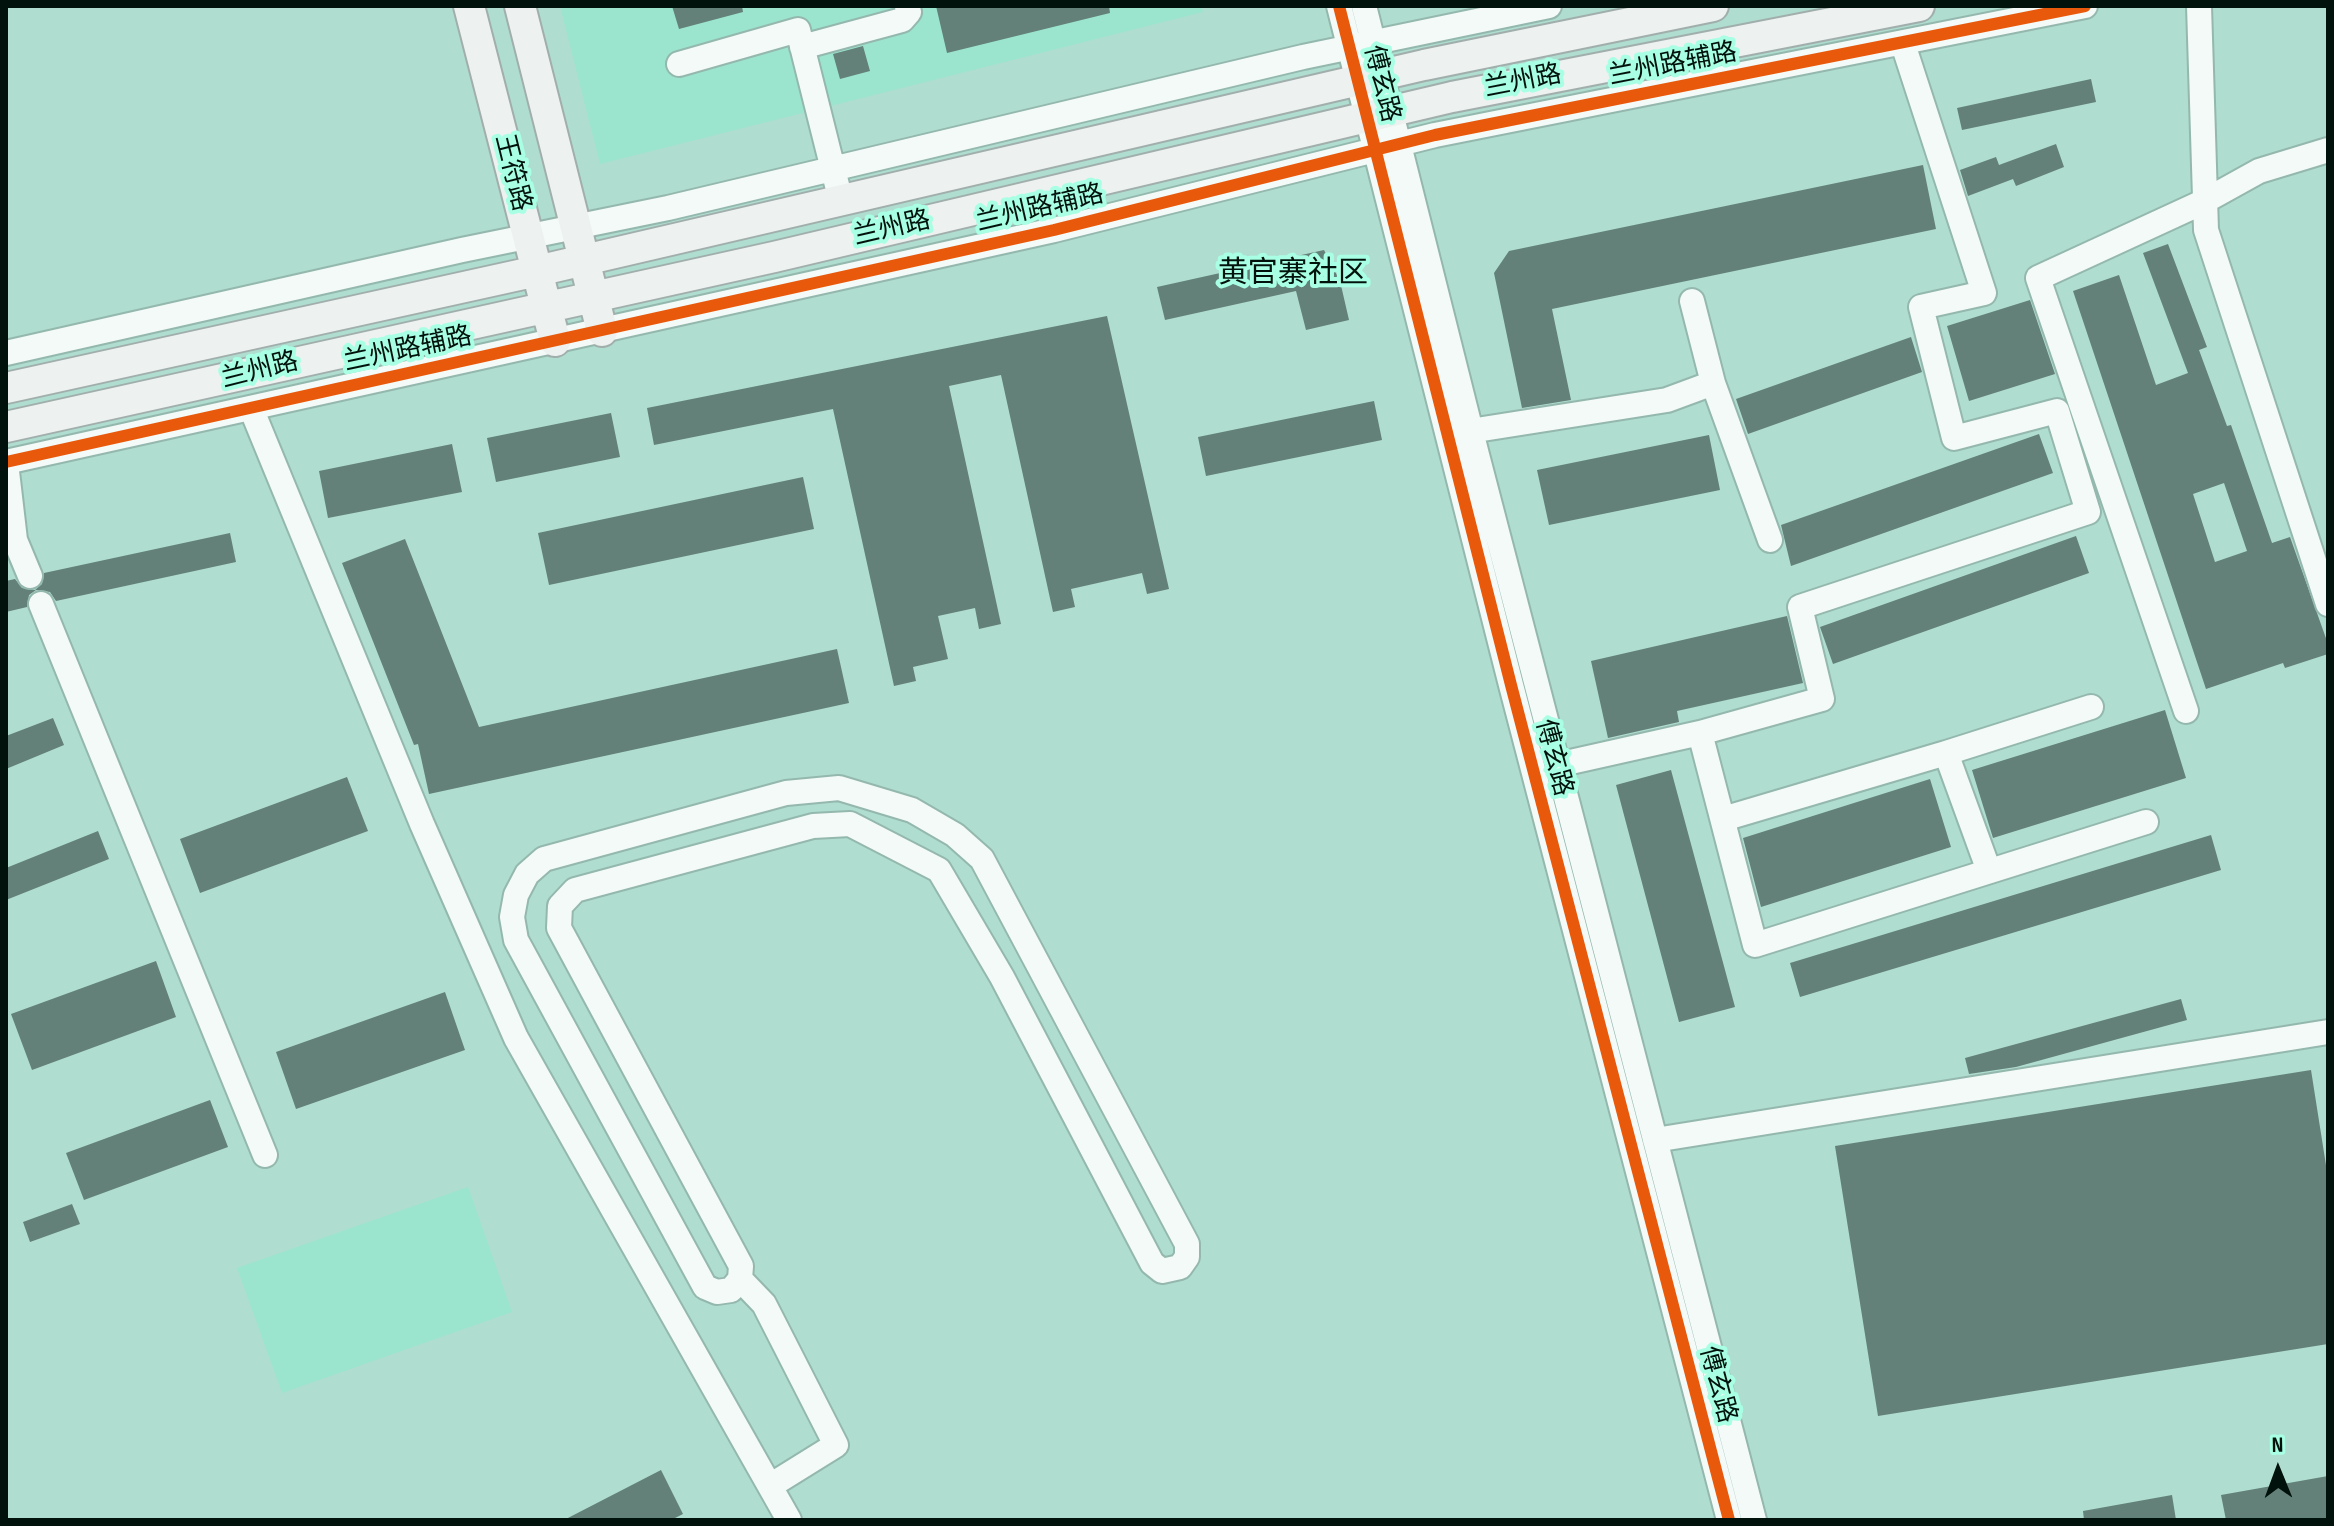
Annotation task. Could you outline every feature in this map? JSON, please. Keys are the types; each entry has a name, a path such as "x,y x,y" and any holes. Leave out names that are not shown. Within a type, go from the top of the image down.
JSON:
{"main road":[{"name":"王符路","path":"469,6 555,341"},
{"name":"王符路","path":"520,6 602,331"},
{"name":"兰州路","path":"6,388 537,271 1368,78 1713,6"},
{"name":"兰州路","path":"6,427 593,296 1377,114 1734,39 1919,6"}],"street":[{"path":"802,47 902,20 909,12 907,6"},
{"name":"傅玄路","path":"1339,6 1360,44 1386,147 1470,431 1754,1520"},
{"name":"傅玄路","path":"1360,44 1364,6"},
{"path":"6,353 576,227 1360,44 1549,6"},
{"name":"兰州路辅路","path":"6,463 1054,230 1386,147 1546,112 2085,6"},
{"path":"2199,6 2206,230 2328,604"},
{"path":"679,64 798,30 841,201"},
{"path":"1557,765 1700,733 1822,699 1800,607 2088,512 2057,411 1954,438 1921,307 1984,293 1903,44"},
{"name":"傅玄路","path":"1386,147 1729,1520"},
{"path":"2186,711 2038,278 2203,202 2259,171 2328,150"},
{"path":"1692,301 1713,383 1770,540"},
{"path":"1470,431 1667,400 1713,383"},
{"path":"251,408 422,824 516,1038 789,1520"},
{"path":"6,463 15,540 30,576"},
{"path":"41,604 265,1155"},
{"path":"1723,819 2091,707"},
{"path":"1700,733 1755,945 2146,822"},
{"path":"1946,753 1989,871"},
{"path":"839,788 912,810 955,835 982,859 1036,961 1187,1244 1187,1257 1174,1270 1162,1271 1152,1263 1002,977 939,870 850,824 813,826 678,860 575,890 566,897 560,906 559,928 741,1266 740,1279 724,1292 705,1287 516,940 512,917 516,895 527,874 544,859 786,793 839,788"},
{"path":"1002,977 1026,975 1036,961"},
{"path":"1655,1140 2328,1032"},
{"path":"740,1279 764,1304 836,1445 770,1486"}],"shaded area":[{"path":"560,6 1201,6 1203,12 600,164"},
{"path":"468,1187 512,1312 282,1393 237,1268"}],"building":[{"path":"672,6 742,6 743,12 679,29"},
{"path":"936,6 1109,6 1110,13 947,53"},
{"path":"863,46 870,71 840,79 833,54"},
{"path":"2091,79 2096,102 1962,130 1957,108"},
{"path":"2056,144 2064,167 2016,186 2013,179 1968,196 1960,170 1996,157 1999,165"},
{"path":"1923,165 1936,229 1552,309 1571,400 1522,408 1494,273 1509,251"},
{"path":"2168,244 2207,347 2199,350 2227,426 2231,425 2272,543 2290,537 2328,644 2328,654 2285,668 2283,663 2206,689 2073,291 2119,275 2156,385 2188,373 2143,253","holes":["2224,483 2247,551 2215,562 2193,494"]},
{"path":"1324,250 1340,281 1349,320 1306,330 1296,291 1165,320 1157,287"},
{"path":"2030,300 2055,374 1969,401 1947,326"},
{"path":"1107,316 1169,589 1147,594 1142,573 1071,589 1075,607 1053,612 1001,375 949,386 1001,624 979,629 975,608 938,616 948,659 913,667 916,681 894,686 833,409 654,445 647,408"},
{"path":"1911,337 1922,372 1748,434 1736,399"},
{"path":"1374,401 1382,440 1206,476 1198,437"},
{"path":"611,413 620,457 496,482 487,438"},
{"path":"2039,434 2053,473 1791,566 1781,525"},
{"path":"1709,435 1720,490 1549,525 1537,470"},
{"path":"452,444 462,492 328,518 319,471"},
{"path":"803,477 814,529 549,585 538,533"},
{"path":"230,533 236,562 56,601 50,592 36,590 29,595 27,607 6,612 6,581 15,579 22,588 35,590 42,584 44,573"},
{"path":"2076,536 2089,573 1833,664 1820,627"},
{"path":"405,539 479,727 837,649 849,703 429,794 418,744 414,745 342,563"},
{"path":"1787,616 1803,683 1677,711 1679,722 1608,738 1591,661"},
{"path":"2165,710 2186,778 1993,838 1972,770"},
{"path":"53,718 64,745 6,769 6,736"},
{"path":"1671,770 1735,1007 1679,1022 1616,785"},
{"path":"347,777 368,831 200,893 180,839"},
{"path":"1930,779 1951,847 1761,907 1743,838"},
{"path":"98,831 109,859 6,900 6,868"},
{"path":"2211,835 2221,870 1800,997 1790,963"},
{"path":"156,961 176,1017 32,1070 11,1014"},
{"path":"445,992 465,1050 296,1109 276,1052"},
{"path":"2181,999 2187,1020 2016,1067 1969,1074 1965,1058"},
{"path":"2311,1070 2328,1178 2328,1344 1878,1416 1835,1146"},
{"path":"210,1100 228,1147 84,1200 66,1153"},
{"path":"72,1204 80,1224 30,1242 23,1222"},
{"path":"661,1470 683,1514 671,1520 564,1520"},
{"path":"2328,1476 2328,1520 2226,1520 2221,1495"},
{"path":"2172,1495 2176,1520 2084,1520 2083,1511"}],"cycle path":[{"path":"1339,6 1511,685 1729,1520"},
{"path":"6,462 1054,230 1435,135 2085,6"}],"district":[{"name":"黄官寨社区","path":"1293,274"}]}
